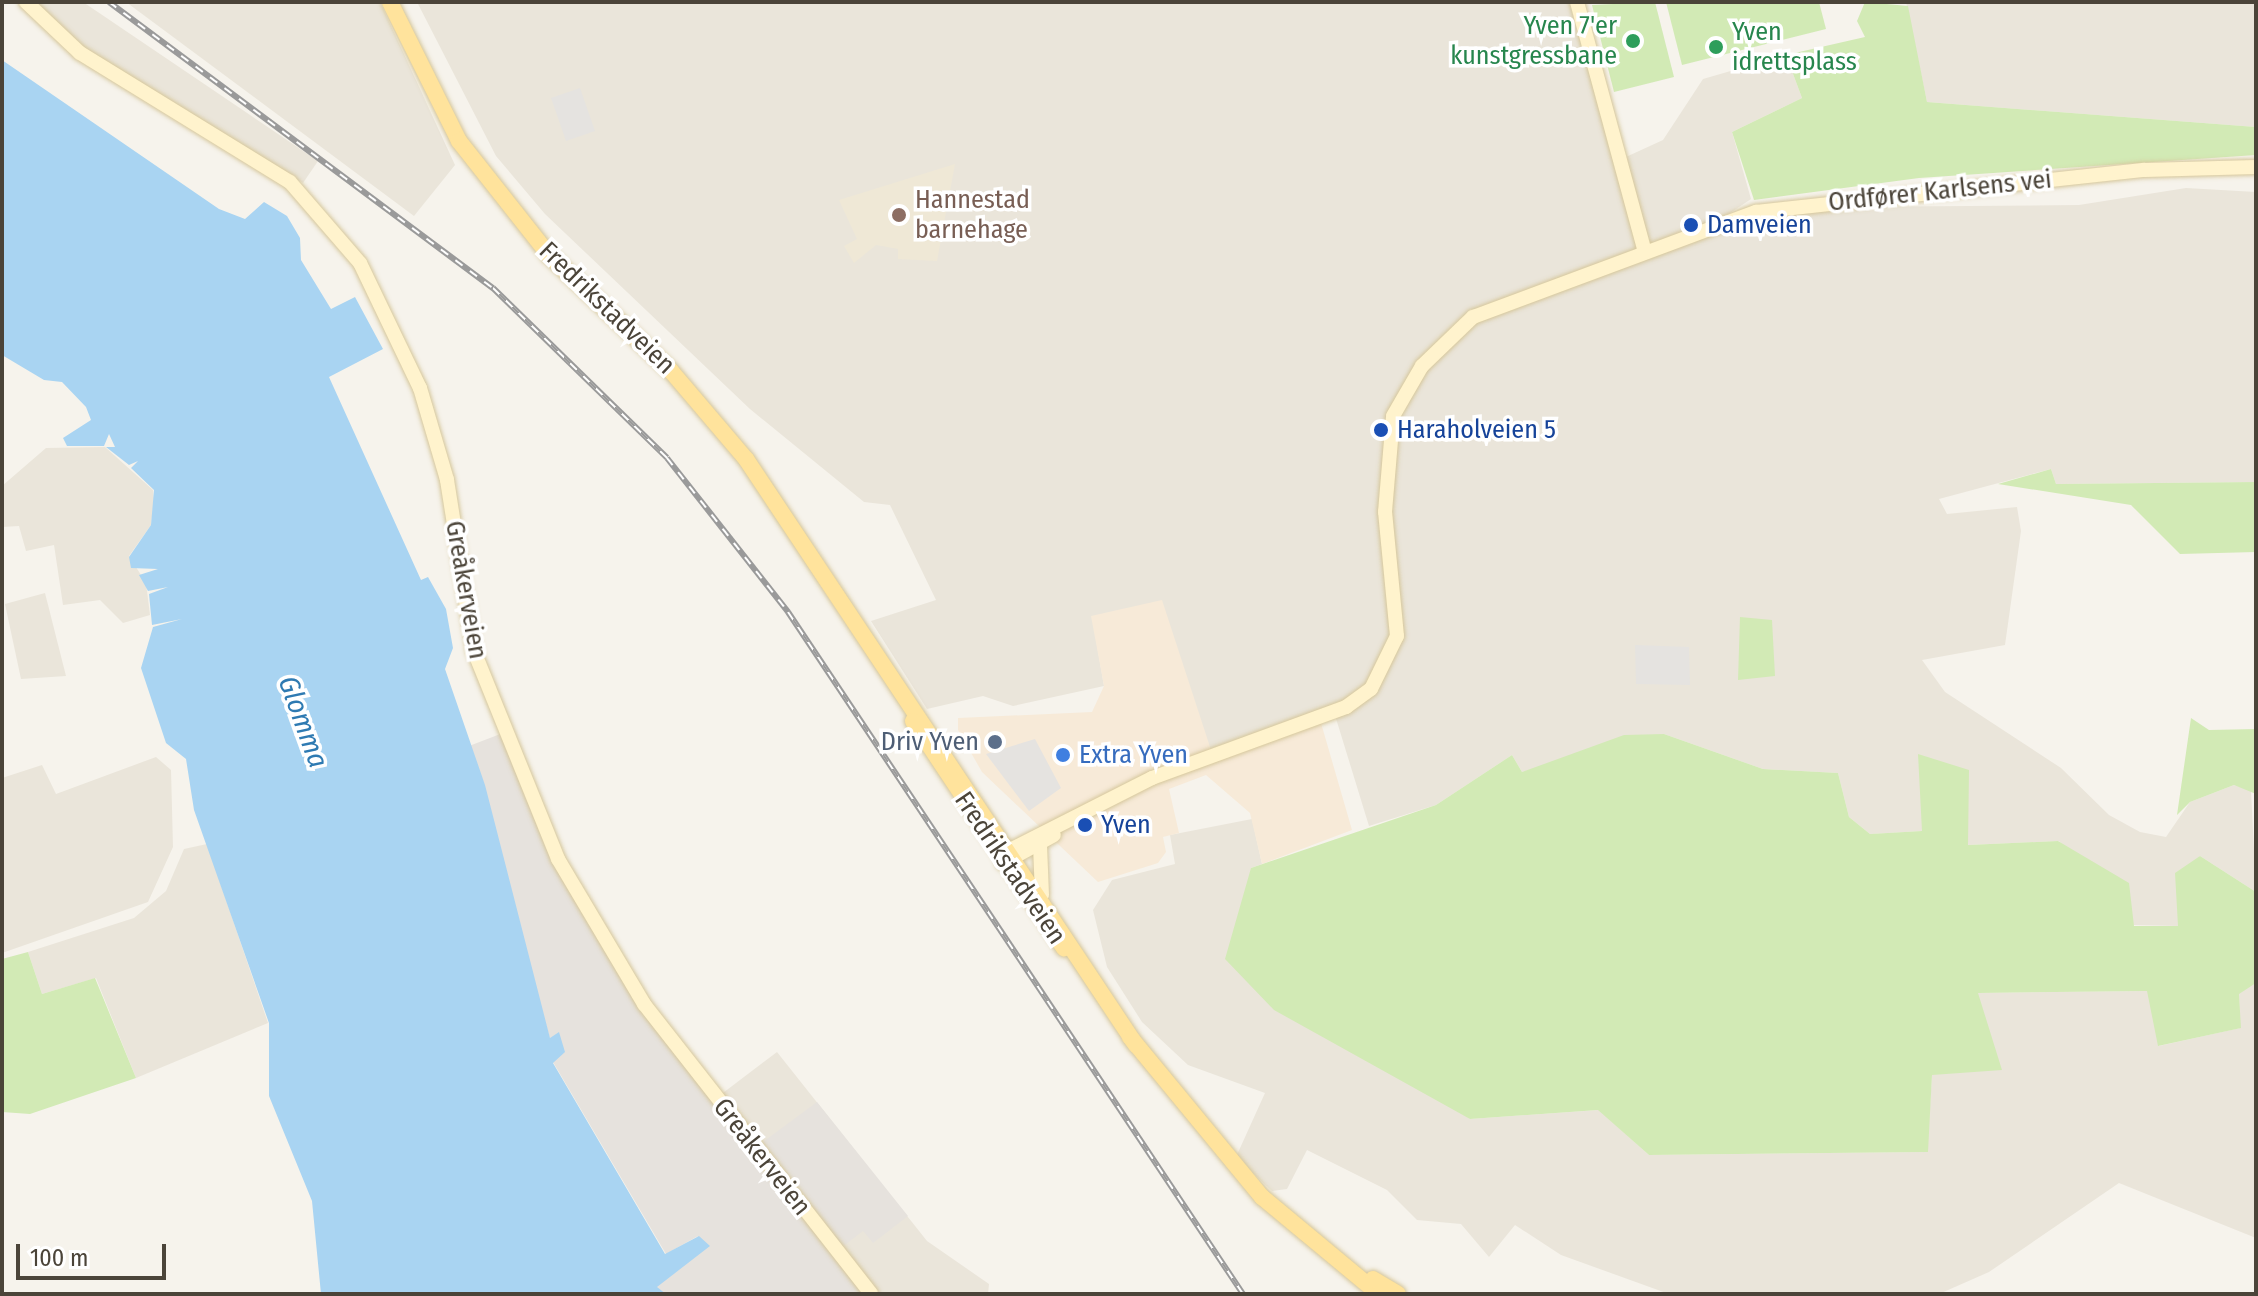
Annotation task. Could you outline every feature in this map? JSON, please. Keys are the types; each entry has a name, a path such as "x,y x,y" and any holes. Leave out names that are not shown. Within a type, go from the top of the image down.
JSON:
{"main road":[{"name":"Fredrikstadveien","path":"390,2 430,90 496,192 722,427 844,602 1136,1045 1226,1160 1379,1294"},
{"name":"Fredrikstadveien","path":"1011,857 1042,895 1136,1045"},
{"name":"Fredrikstadveien","path":"1340,1262 1398,1294"}],"street":[{"name":"Greåkerveien","path":"26,2 80,53 304,194 360,263 420,388 447,480 474,651 558,859 644,1004 871,1294"},
{"path":"1577,2 1644,248"},
{"name":"Ordfører Karlsens vei","path":"1011,857 1069,821 1245,739 1346,707 1371,689 1397,636 1384,476 1404,393 1442,343 1473,317 1644,248 1803,205 2145,170 2256,167"},
{"name":"Ordfører Karlsens vei","path":"1011,857 1040,845 1069,821"},
{"path":"1040,845 1042,895"}],"shaded area":[{"path":"35,2 83,2 318,161 303,183 89,53"},
{"path":"126,2 380,2 455,165 414,216"},
{"path":"417,2 1569,2 1615,162 1663,140 1703,79 1786,55 1802,98 1732,132 1751,199 1715,223 1839,207 2079,205 2186,188 2256,192 2256,482 2056,484 2051,469 1939,499 1947,514 2017,507 2021,531 2005,645 1922,660 1945,692 2061,768 2109,815 2140,832 2166,837 2190,802 2234,785 2251,790 2256,892 2200,856 2179,881 2178,926 2133,925 2059,841 1967,845 1922,831 1870,834 1849,817 1838,773 1763,769 1664,734 1522,772 1512,755 1436,805 1369,826 1334,712 1212,753 1092,616 1104,686 1013,706 983,696 927,709 871,621 936,600 890,505 864,502 750,409 545,214 496,156"},
{"path":"1906,2 2256,2 2256,127 1927,102"},
{"path":"580,88 595,131 566,141 551,98"},
{"path":"955,164 937,261 898,259 898,249 876,245 854,263 844,246 857,239 839,200"},
{"path":"105,447 153,490 151,525 129,556 146,583 150,615 123,623 100,600 63,605 54,545 26,551 19,526 2,527 2,486 46,448"},
{"path":"45,593 66,676 21,679 5,604"},
{"path":"1162,600 1212,753 1319,716 1352,830 1262,864 1250,813 1206,775 1169,789 1179,833 1163,837 1166,852 1158,863 1098,882 982,772 958,730 958,718 1092,712 1104,686 1091,616"},
{"path":"1635,645 1689,647 1690,685 1636,684"},
{"path":"503,733 606,944 755,1148 817,1102 908,1216 873,1243 863,1231 837,1251 871,1294 666,1294 656,1287 698,1236 666,1254 553,1062 559,1033 550,1039 469,746"},
{"path":"1035,739 1061,788 1029,811 986,754"},
{"path":"156,757 171,770 173,847 148,902 2,953 2,778 42,765 56,794"},
{"path":"1252,819 1262,864 1251,868 1470,1119 1599,1110 1649,1155 1927,1152 1932,1075 1978,993 2148,991 2159,1046 2240,1028 2239,993 2256,983 2256,1238 2119,1183 1989,1272 1939,1294 1669,1294 1561,1255 1515,1225 1489,1257 1461,1224 1417,1220 1387,1190 1307,1150 1287,1189 1272,1191 1236,1157 1265,1093 1188,1065 1142,1022 1107,967 1093,910 1112,880 1175,864 1170,835"},
{"path":"207,844 268,1023 136,1078 96,978 42,994 28,952 134,918 166,891 184,849"},
{"path":"777,1052 927,1241 989,1284 988,1294 871,1294 715,1099"}],"green space":[{"name":"Yven 7'er kunstgressbane","path":"1655,2 1674,77 1614,92 1592,5"},
{"name":"Yven idrettsplass","path":"1666,2 1819,2 1826,29 1682,65"},
{"path":"1865,2 1908,6 1927,102 2256,127 2256,155 1919,178 1754,200 1732,132 1802,98 1786,55 1865,37 1857,21"},
{"path":"2051,469 2056,484 2256,482 2256,552 2180,554 2131,505 1998,484"},
{"path":"1740,617 1772,620 1775,676 1738,680"},
{"path":"2191,718 2209,730 2256,729 2256,794 2234,785 2190,802 2177,815"},
{"path":"1664,734 1763,769 1838,773 1849,817 1870,834 1922,831 1918,754 1969,770 1968,845 2058,841 2129,883 2134,926 2178,926 2175,873 2200,856 2256,892 2256,983 2239,994 2241,1028 2158,1046 2147,991 1978,993 2002,1070 1932,1075 1928,1152 1649,1155 1598,1110 1470,1119 1274,1010 1225,959 1251,868 1436,805 1512,755 1522,772 1624,735"},
{"path":"28,952 42,994 95,978 136,1078 30,1114 2,1112 2,959"}],"water":[{"name":"Glomma","path":"2,60 219,209 245,219 264,202 287,216 300,238 301,260 331,309 355,297 383,349 329,377 421,580 428,577 446,609 453,648 445,669 485,785 550,1038 559,1032 565,1052 553,1063 665,1254 699,1236 710,1246 657,1287 666,1294 321,1294 312,1201 269,1096 269,1023 194,810 186,759 166,743 141,668 153,627 182,619 152,625 149,594 168,587 148,591 139,575 158,569 131,568 129,557 151,525 154,490 131,468 138,461 129,465 106,447 115,447 109,434 104,446 67,446 63,438 91,420 86,407 62,382 44,380 2,355"}],"railway":[{"path":"109,2 493,288 667,458 788,612 1243,1294"}],"place":[{"name":"Yven 7'er kunstgressbane","path":"1633,41"},
{"name":"Yven idrettsplass","path":"1716,47"},
{"name":"Hannestad barnehage","path":"899,215"},
{"name":"Damveien","path":"1691,225"},
{"name":"Haraholveien 5","path":"1381,430"},
{"name":"Driv Yven","path":"995,742"},
{"name":"Extra Yven","path":"1063,755"},
{"name":"Yven","path":"1085,825"}]}
